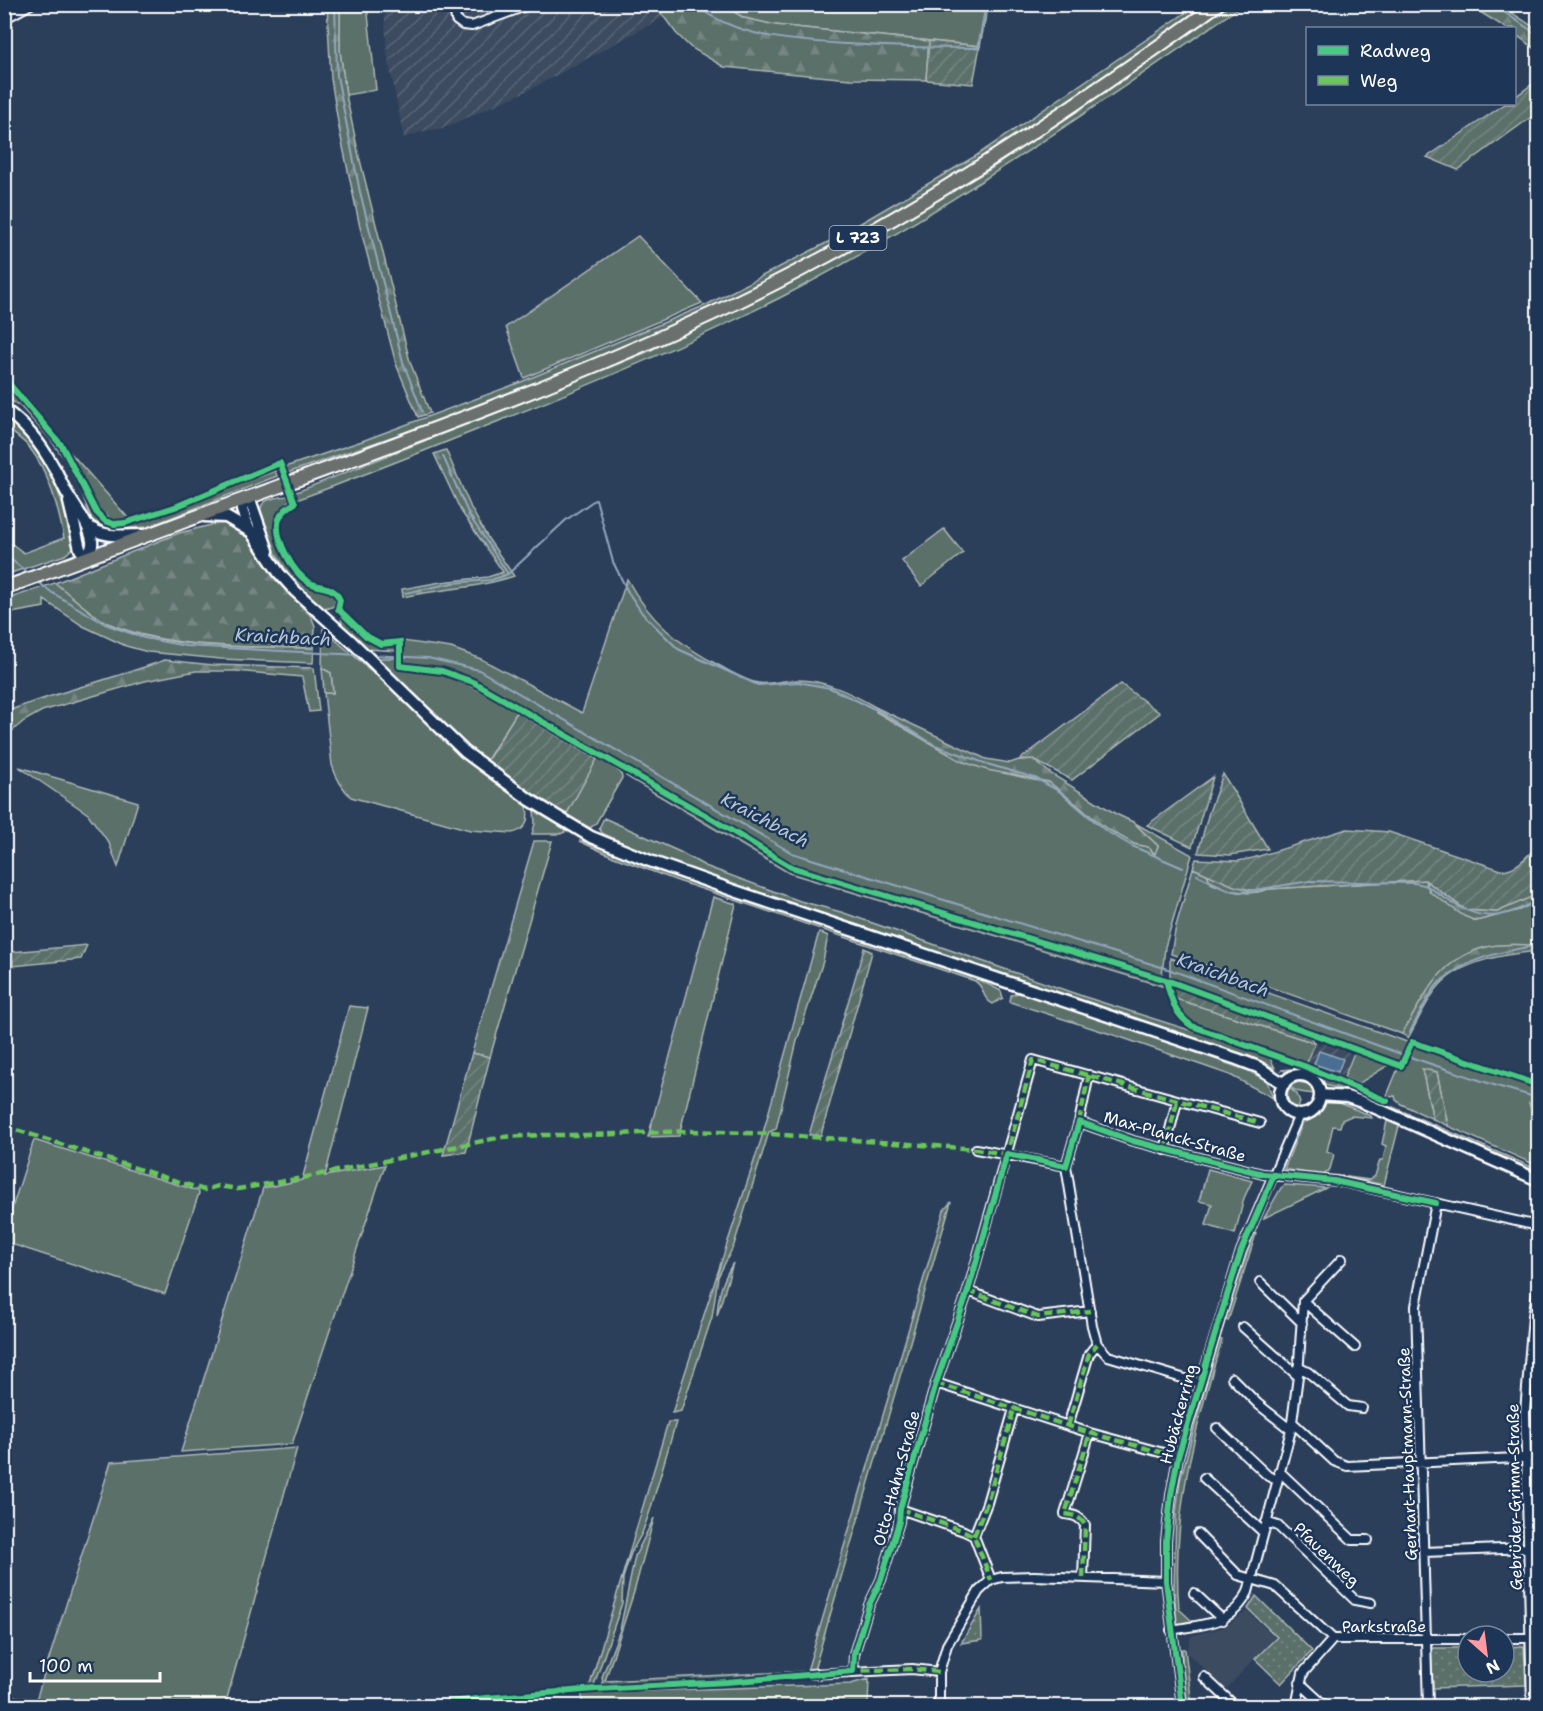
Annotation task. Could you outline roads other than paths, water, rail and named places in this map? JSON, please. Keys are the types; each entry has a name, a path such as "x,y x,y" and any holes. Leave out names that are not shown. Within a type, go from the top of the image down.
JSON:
{"main road":[{"name":"L 723","path":"4,588 542,388 627,353 752,295 909,209 1011,148 1218,4"},
{"path":"4,409 25,426 37,440 85,524 92,542 86,558 80,549 66,493"},
{"path":"247,498 243,514 251,533 295,591 352,642 465,752 530,800 591,837 705,880 1237,1059 1258,1067 1284,1084"},
{"path":"247,498 272,563"},
{"path":"201,516 226,517 251,533"},
{"path":"85,524 92,530 107,535 147,535"},
{"path":"1306,1076 1318,1086 1320,1095 1314,1110 1299,1115 1289,1111 1282,1103 1281,1092 1284,1084 1292,1077 1306,1076"},
{"path":"1320,1095 1347,1097 1362,1101 1539,1180"}],"street":[{"path":"4,20 31,4"},
{"path":"457,4 456,20 463,25 472,26 531,4"},
{"name":"Otto-Hahn-Straße","path":"854,1671 854,1654 869,1605 881,1580 900,1522 900,1509 936,1383 968,1291 1033,1060 1089,1075"},
{"path":"1079,1122 1089,1075 1260,1123"},
{"path":"1165,1150 1177,1101"},
{"name":"Hubäckerring","path":"1182,1706 1166,1581 1167,1530 1178,1457 1241,1251 1299,1115"},
{"name":"Max-Planck-Straße","path":"1096,1344 1066,1166 1079,1122 1165,1150 1263,1174 1336,1181 1539,1226"},
{"path":"976,1149 1066,1166"},
{"name":"Gerhart-Hauptmann-Straße","path":"1428,1707 1416,1306 1436,1203"},
{"path":"1171,1630 1223,1620 1242,1604 1248,1592 1291,1426 1298,1376 1303,1301 1342,1258"},
{"path":"1260,1282 1302,1323"},
{"name":"Gebrüder-Grimm-Straße","path":"1532,1707 1535,1638 1528,1559 1525,1412 1533,1316 1539,1288"},
{"path":"968,1291 1038,1317 1090,1311"},
{"path":"1303,1301 1355,1347"},
{"path":"1243,1327 1298,1376"},
{"path":"1068,1426 1089,1354 1096,1344 1108,1356 1199,1383"},
{"path":"1298,1367 1308,1372 1348,1406 1362,1408"},
{"path":"1232,1378 1258,1404 1342,1465 1539,1457"},
{"path":"936,1383 1090,1433 1178,1457"},
{"path":"974,1536 987,1503 1014,1409"},
{"path":"1217,1428 1268,1476 1278,1475 1352,1540 1368,1540"},
{"path":"1083,1578 1085,1526 1081,1518 1076,1515 1065,1514 1090,1433"},
{"path":"1204,1478 1263,1532"},
{"path":"900,1509 974,1536 991,1580"},
{"name":"Pfauenweg","path":"1266,1522 1278,1526 1355,1600 1371,1603"},
{"name":"Parkstraße","path":"1198,1534 1238,1575 1275,1586 1333,1639 1456,1639"},
{"path":"1424,1552 1528,1548"},
{"path":"1528,1559 1539,1558"},
{"path":"939,1707 939,1672 947,1645 979,1592 991,1580 1013,1577 1166,1581"},
{"path":"1194,1593 1223,1620"},
{"path":"1516,1638 1535,1638"},
{"path":"1296,1707 1303,1673 1333,1639"},
{"path":"811,1674 912,1669 939,1672"},
{"path":"1204,1677 1235,1707"},
{"path":"1300,1683 1325,1707"},
{"path":"1173,1707 1182,1706"}],"water":[{"path":"1319,1051 1343,1059 1338,1072 1314,1064"}],"waterway":[{"path":"335,4 337,76 360,192 403,362 422,411"},
{"path":"694,4 729,25 768,36 828,43 930,48 978,48 986,4"},
{"path":"1492,4 1538,35"},
{"path":"405,593 453,583 491,580 508,574 469,515 443,456"},
{"path":"508,574 566,520 596,499 613,562 628,592 642,613 678,649 758,685 798,682 830,688 883,713 935,745 1035,778 1059,791 1106,831 1132,846 1183,868"},
{"name":"Kraichbach","path":"4,554 28,573"},
{"name":"Kraichbach","path":"37,581 51,592 105,624 144,638 186,646 360,655"},
{"name":"Kraichbach","path":"372,655 428,658 479,670 792,853 1171,970 1401,1054 1538,1098"},
{"path":"1197,875 1229,890 1242,892 1310,881 1413,883 1428,887 1470,912 1492,916 1514,911 1538,900"},
{"path":"1410,1032 1431,993 1449,974 1486,957 1538,945"}]}
